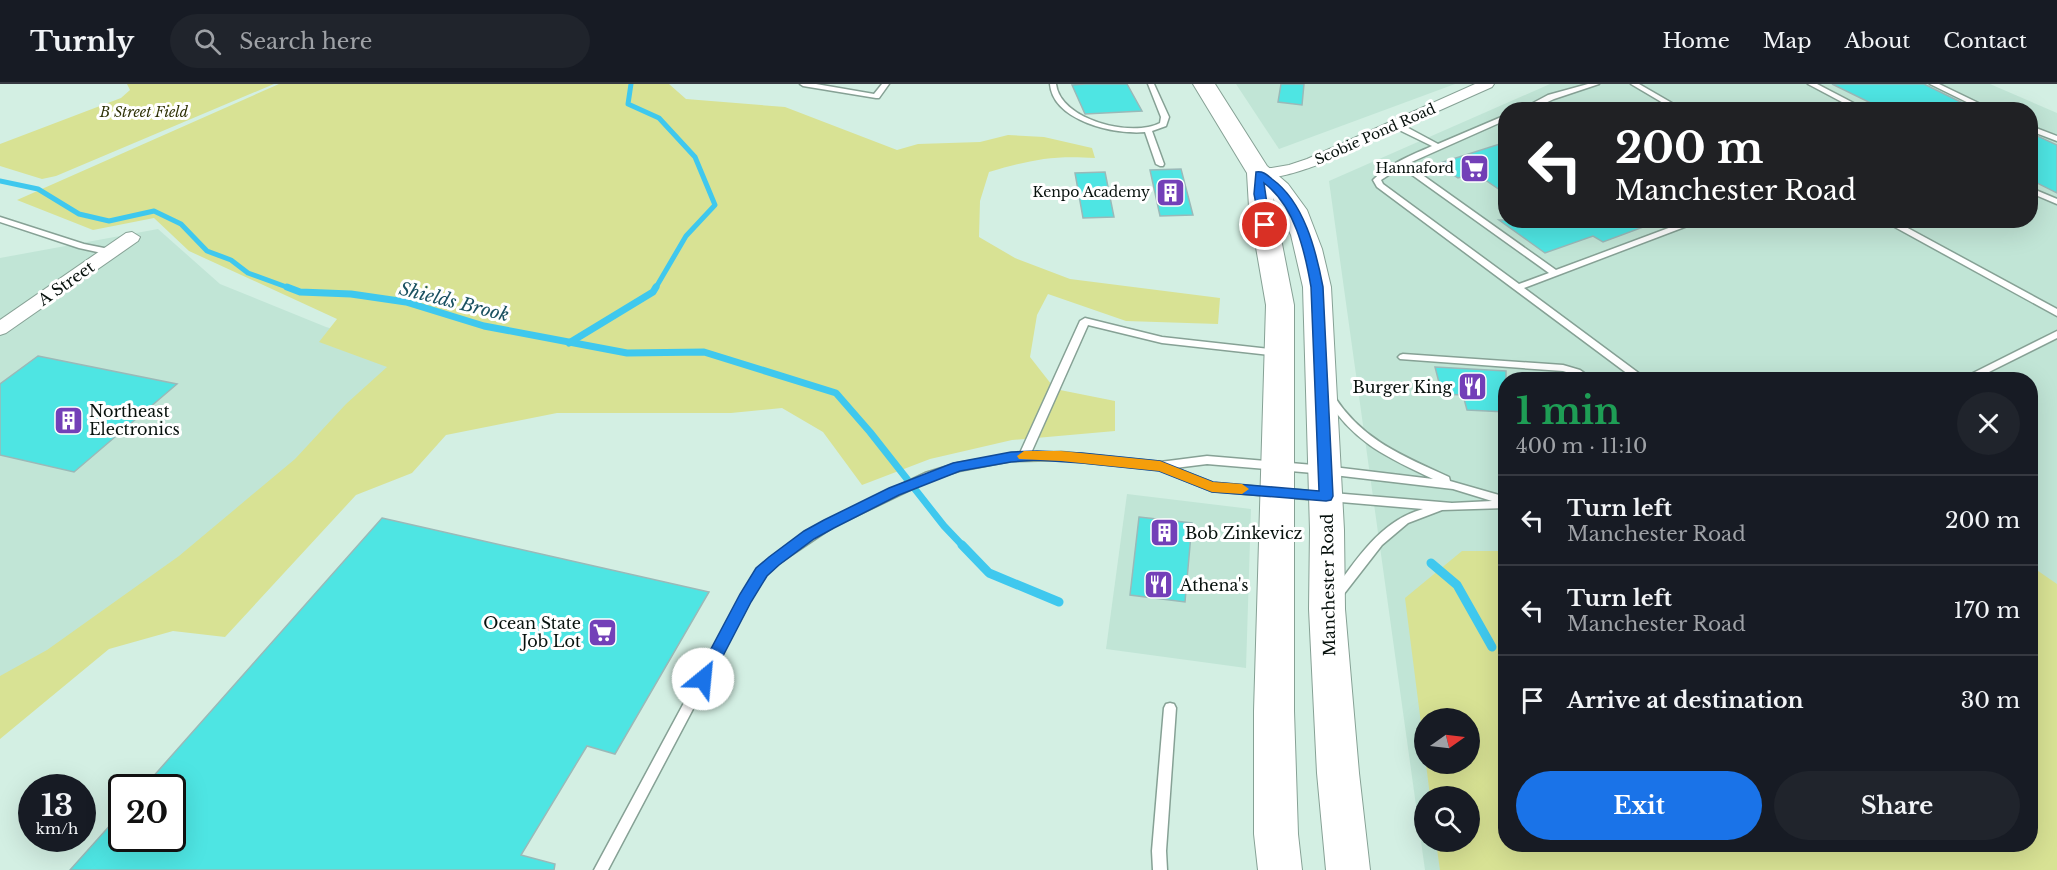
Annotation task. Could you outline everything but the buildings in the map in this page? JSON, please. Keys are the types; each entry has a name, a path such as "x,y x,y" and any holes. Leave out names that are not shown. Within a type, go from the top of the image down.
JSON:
{"main road":[{"name":"Manchester Road","path":"1204,84 1259,174 1279,189 1286,199 1304,236 1312,260 1317,287 1325,483 1327,609 1338,773 1348,870"},
{"name":"Manchester Road","path":"1259,174 1262,212 1278,282 1274,711 1276,834 1280,870"}],"street":[{"name":"Scobie Pond Road","path":"1259,174 1292,169 1312,162 1487,84"},
{"name":"A Street","path":"0,329 132,237"}],"lane":[{"path":"803,84 876,96 886,84"},
{"path":"1053,84 1052,88 1057,98 1077,114 1114,129 1148,129 1163,124 1165,117 1151,84"},
{"path":"1540,102 1596,84"},
{"path":"1634,84 1667,102"},
{"path":"1811,84 1848,102"},
{"path":"1933,84 1972,102"},
{"path":"1498,121 1402,164 1379,176 1377,180 1632,372"},
{"path":"1396,125 1439,147"},
{"path":"1148,129 1160,164"},
{"path":"2038,131 2057,139"},
{"path":"1402,164 1555,273"},
{"path":"2038,193 2057,202"},
{"path":"0,219 82,246 111,252"},
{"path":"1518,287 1677,228"},
{"path":"1901,228 2057,313"},
{"path":"1024,456 1085,321 1162,340 1278,353"},
{"path":"1980,372 2057,334"},
{"path":"1403,357 1559,367 1577,372"},
{"path":"1321,379 1340,414 1354,429 1392,454 1453,485 1498,499"},
{"path":"601,870 762,572 809,535 894,491 929,476 986,460 1024,456 1061,456 1160,466 1207,460 1277,479 1325,483 1453,485"},
{"path":"1160,466 1212,487 1277,479 1325,483 1452,507"},
{"path":"1327,609 1367,554 1388,532 1414,514 1452,507 1498,503"},
{"path":"1160,870 1159,851 1170,708"}],"shaded area":[{"path":"1236,84 1455,84 1279,149"},
{"path":"1550,84 1990,84 2032,102 1509,102"},
{"path":"2038,105 2057,113 2057,870 1425,870 1422,852 1480,852 1480,786 1414,786 1414,791 1329,181 1498,107 1498,228 2038,228"},
{"path":"158,229 220,284 326,327 458,366 0,689 0,258"},
{"path":"1127,494 1251,509 1246,668 1106,649"}],"green space":[{"name":"B Street Field","path":"127,84 274,84 56,176 42,179 0,166 0,144 121,98 130,90"},
{"path":"279,84 669,84 686,99 785,107 897,150 918,144 980,142 1008,135 1044,137 1092,148 1095,158 1041,159 989,172 980,201 979,237 1015,258 1070,279 1220,298 1218,324 1126,321 1048,294 1037,315 1030,357 1055,389 1115,401 1115,431 1012,440 930,459 862,485 823,432 782,408 731,413 557,413 446,435 412,473 356,495 225,637 173,631 109,649 0,739 0,676 47,650 179,556 295,459 346,404 387,367 319,342 337,319 189,251 154,218 93,230 17,200"},
{"path":"1462,551 1498,551 1498,852 2038,852 2038,571 2057,584 2057,870 1440,870 1437,852 1480,852 1480,786 1429,786 1427,774 1480,774 1480,708 1419,708 1405,598"}],"waterway":[{"name":"Shields Brook","path":"631,84 628,104 659,118 695,157 715,205 686,236 655,289"},
{"name":"Shields Brook","path":"0,181 38,189 79,214 109,221 154,211 181,224 207,251 231,260 248,273 292,289"},
{"name":"Shields Brook","path":"287,287 300,292 351,294 406,302 484,326 570,342"},
{"name":"Shields Brook","path":"570,342 653,292 656,287"},
{"path":"570,342 627,353 704,352 836,393 870,432 944,526 963,546"},
{"path":"962,545 989,573 1059,602"},
{"path":"1431,563 1457,585 1492,647"}],"slow traffic":[{"path":"1024,456 1061,456 1160,466 1212,487 1242,489"}],"place":[{"name":"Hannaford","path":"1475,168"},
{"name":"Kenpo Academy","path":"1171,192"},
{"name":"Burger King","path":"1473,387"},
{"name":"Northeast Electronics","path":"68,420"},
{"name":"Bob Zinkevicz","path":"1164,533"},
{"name":"Athena's","path":"1159,585"},
{"name":"Ocean State Job Lot","path":"602,632"}],"route":[{"path":"703,679 746,598 762,572 774,561 809,535 829,524 894,491 958,467 986,460 1037,455 1082,458 1160,466 1212,487 1326,496 1317,287 1312,260 1304,236 1286,199 1279,189 1259,174 1259,194 1265,225"}]}
